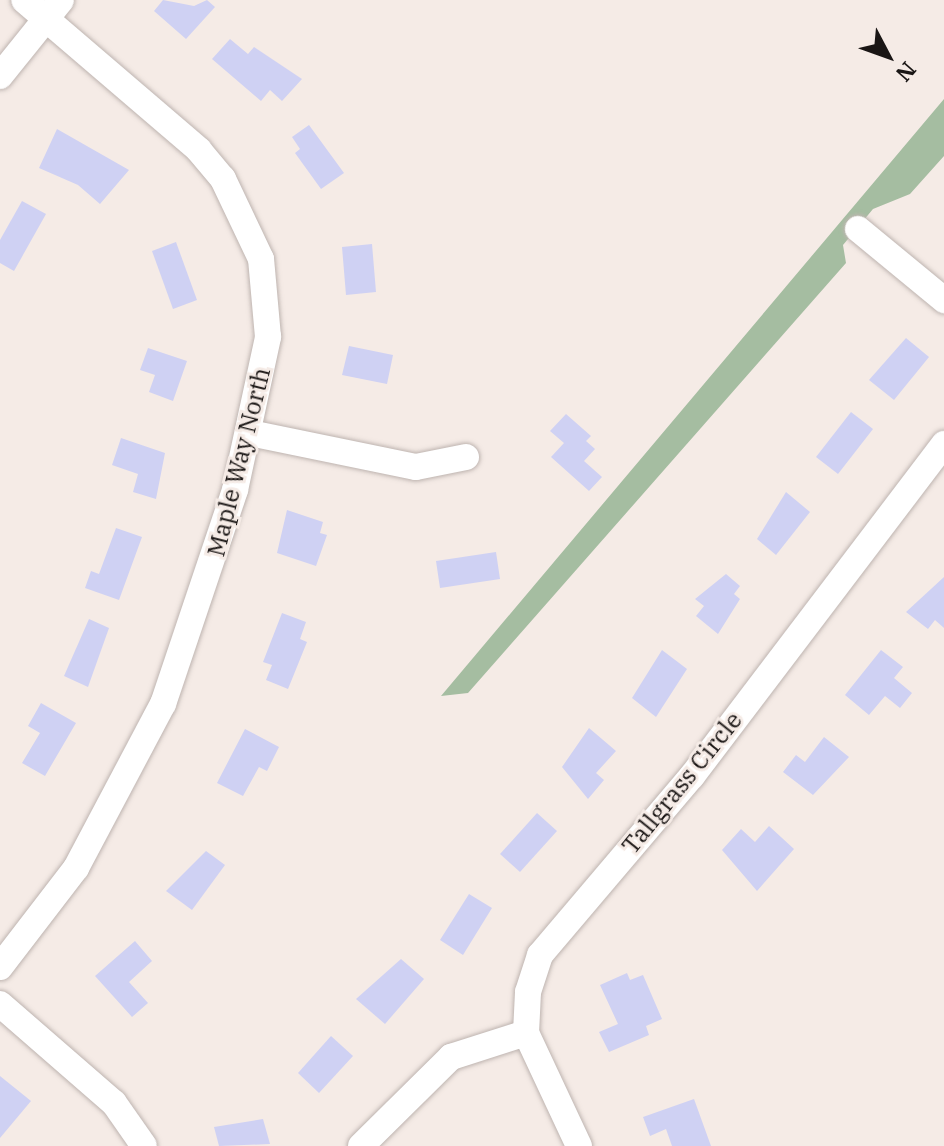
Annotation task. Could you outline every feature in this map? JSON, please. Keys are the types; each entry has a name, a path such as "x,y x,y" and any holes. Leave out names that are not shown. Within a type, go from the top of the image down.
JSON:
{"street":[{"name":"Maple Way North","path":"0,967 76,868 133,770 186,644 250,433 269,310 246,220 199,150 53,9 24,0"},
{"path":"0,76 53,9"},
{"path":"858,229 944,300"},
{"path":"250,433 416,467 466,457"},
{"name":"Tallgrass Circle","path":"526,1033 533,971 552,935 692,776 944,444"},
{"path":"0,1004 114,1103 144,1146"},
{"path":"361,1146 451,1057 526,1033 579,1146"}],"green space":[{"path":"944,99 944,156 910,194 873,209 843,245 846,263 468,693 441,696"}],"building":[{"path":"163,0 194,6 207,0 215,7 186,39 154,11"},
{"path":"230,39 248,54 254,47 302,79 282,101 270,90 261,101 212,59"},
{"path":"309,125 344,173 321,189 295,153 300,149 292,137"},
{"path":"57,129 129,170 100,204 78,185 39,168"},
{"path":"22,201 46,214 14,271 0,263 0,240"},
{"path":"176,242 197,300 173,309 152,251"},
{"path":"372,244 376,292 346,295 342,247"},
{"path":"906,338 929,357 894,400 869,380"},
{"path":"349,346 393,355 387,384 342,375"},
{"path":"148,348 187,361 173,401 149,392 155,375 140,370"},
{"path":"851,412 873,429 838,474 816,457"},
{"path":"566,414 591,436 586,441 595,449 584,461 602,477 589,491 551,457 564,443 550,431"},
{"path":"121,438 165,453 156,499 133,492 138,474 112,465"},
{"path":"786,492 810,512 776,555 757,539"},
{"path":"287,510 323,522 320,533 327,535 316,566 277,553"},
{"path":"116,528 142,537 119,600 85,588 91,571 99,574"},
{"path":"496,552 500,579 440,588 436,561"},
{"path":"726,574 740,586 734,594 740,599 718,634 696,616 704,606 695,599"},
{"path":"944,577 944,628 935,620 928,629 906,612"},
{"path":"282,613 306,622 300,639 307,642 288,689 266,680 272,665 263,662"},
{"path":"89,619 109,628 88,687 64,676"},
{"path":"662,650 687,669 656,717 632,698"},
{"path":"881,650 903,667 894,678 912,693 900,708 885,696 869,715 845,695"},
{"path":"41,703 76,723 45,776 22,763 40,733 28,726"},
{"path":"589,728 616,751 596,773 604,780 588,799 562,767"},
{"path":"245,729 279,747 267,771 259,767 243,796 217,783"},
{"path":"824,737 849,757 813,795 783,772 796,755 805,762"},
{"path":"537,813 557,831 520,872 500,854"},
{"path":"769,826 794,849 757,891 722,850 741,829 755,842"},
{"path":"206,851 225,865 192,910 166,891"},
{"path":"469,894 492,908 463,955 440,940"},
{"path":"135,941 152,961 129,982 148,1003 132,1017 95,976"},
{"path":"401,959 424,979 385,1024 356,999"},
{"path":"627,973 630,980 643,975 662,1019 646,1026 649,1035 609,1052 599,1032 618,1024 600,985"},
{"path":"331,1036 353,1056 319,1093 298,1073"},
{"path":"0,1076 31,1101 0,1138"},
{"path":"694,1099 711,1146 672,1146 666,1129 650,1136 643,1117"},
{"path":"263,1119 270,1144 219,1146 214,1127"}]}
